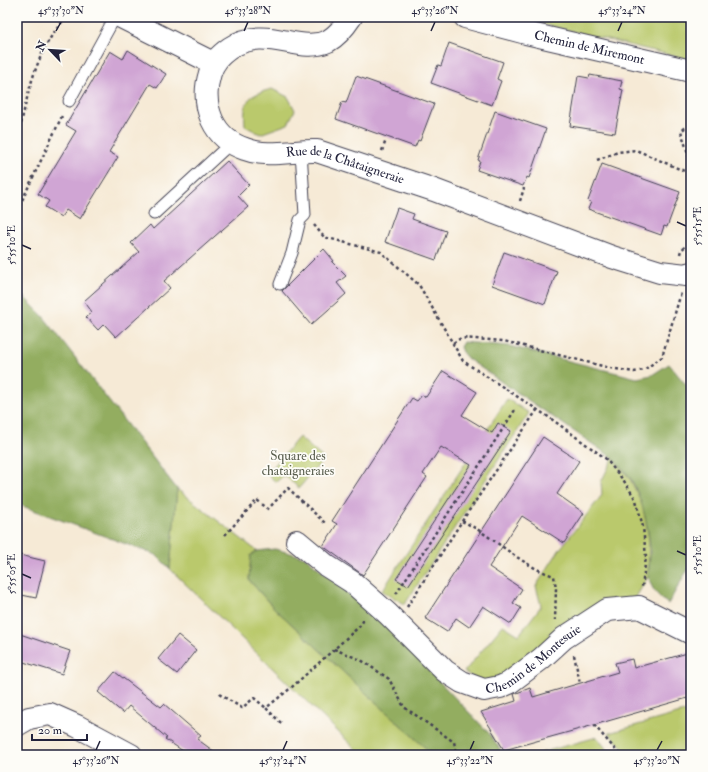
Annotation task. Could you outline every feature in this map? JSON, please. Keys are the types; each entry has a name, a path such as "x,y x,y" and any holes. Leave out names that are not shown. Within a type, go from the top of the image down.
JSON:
{"street":[{"path":"121,17 213,63 233,47 251,39 265,38 313,44 327,41 344,27 351,17"},
{"name":"Chemin de Miremont","path":"465,17 534,35 691,71"},
{"name":"Rue de la Châtaigneraie","path":"213,63 205,93 207,107 215,127 224,138 236,147 257,152 279,154 301,151 317,151 376,170 612,257 660,272 689,274"},
{"name":"Chemin de Montesuie","path":"297,541 327,566 352,582 385,611 444,671 462,682 484,690 500,687 509,683 541,659 564,638 607,610 639,606 691,633"},
{"path":"17,725 29,718 50,714 77,726 131,755"}],"lane":[{"path":"69,101 115,17"},
{"path":"154,214 231,143"},
{"path":"280,284 292,253 300,220 305,214 301,151"}],"path":[{"path":"17,141 29,92 42,56 55,29 66,17"},
{"path":"684,17 691,21"},
{"path":"17,211 69,101"},
{"path":"691,126 684,128 681,131 691,163"},
{"path":"597,160 618,152 636,150 691,174"},
{"path":"305,214 324,237 381,252 419,285 463,361 537,410 605,458 624,481 636,500 643,527 646,557 641,590"},
{"path":"453,343 461,338 504,341 610,368 634,372 644,370 662,357 689,274"},
{"path":"266,708 292,687 361,625 385,611 515,410"},
{"path":"385,611 401,617 462,521 537,410"},
{"path":"225,535 258,500 268,510 288,488 325,523"},
{"path":"462,521 476,527 520,559 544,573 554,576 556,588 556,626 573,649 580,683"},
{"path":"334,649 361,660 389,679 404,707 454,742 458,755"},
{"path":"219,694 242,708 254,698 281,723"},
{"path":"594,725 620,755"}],"green space":[{"path":"513,17 691,17 691,60"},
{"path":"272,89 288,97 295,110 288,124 260,134 245,126 246,105 248,100 252,97"},
{"path":"22,295 43,316 177,489 170,569 156,555 17,504 17,299"},
{"path":"463,342 509,346 637,378 652,375 669,364 691,391 691,564 668,604 658,596 650,581 649,538 643,508 638,493 629,476 613,458 468,359 460,347"},
{"path":"507,399 529,413 405,604 382,591"},
{"name":"Square des chataigneraies","path":"299,437 324,459 299,488 284,475 276,482 267,474"},
{"path":"613,458 630,479 643,505 649,540 648,577 633,602 505,674 482,683 464,672 503,625 519,635 541,606 536,586 560,549 602,495 601,482"},
{"path":"177,489 257,551 251,555 249,580 272,606 433,755 362,755 170,569"},
{"path":"275,549 305,557 373,613 489,733 504,755 433,755 272,606 249,580 251,555 257,551"},
{"path":"691,710 691,755 629,755 609,733"},
{"path":"597,737 611,755 533,755"}],"building":[{"path":"449,43 503,62 497,79 501,81 492,105 431,83 438,65 441,66"},
{"path":"128,50 166,74 157,88 150,84 109,152 118,157 80,219 66,210 61,217 45,207 49,201 38,194 76,131 66,125 110,51 123,59"},
{"path":"590,75 622,81 620,89 623,90 615,133 570,126 578,76 589,78"},
{"path":"356,76 434,104 420,141 418,140 415,147 336,119 342,102 346,103"},
{"path":"495,111 546,129 529,178 527,177 523,186 477,170 480,161 478,160"},
{"path":"227,161 249,185 238,196 248,207 164,281 170,288 116,337 104,324 98,330 86,317 92,312 84,301 139,252 131,243 150,225 153,229"},
{"path":"602,164 680,192 667,227 664,226 661,235 588,209 591,202 588,201"},
{"path":"397,208 414,214 412,219 446,231 436,260 385,242"},
{"path":"324,249 334,261 332,262 346,276 337,283 346,294 311,325 282,291"},
{"path":"504,252 557,271 545,304 492,285"},
{"path":"443,371 477,392 462,415 492,433 498,423 511,431 408,586 396,579 471,465 441,447 423,474 427,477 363,575 323,546 337,524 332,521 412,398 417,401 422,395 426,397"},
{"path":"543,437 579,461 557,494 584,513 564,543 522,516 489,567 522,589 513,603 521,608 511,624 483,606 469,627 456,618 447,632 425,618"},
{"path":"20,555 45,561 36,598 17,594 17,566"},
{"path":"17,633 70,651 62,674 17,660"},
{"path":"178,635 196,650 177,674 158,659"},
{"path":"691,652 691,697 594,725 504,750 481,712 516,701 514,694 530,688 533,697 618,672 615,663 632,659 634,668"},
{"path":"115,672 161,707 164,704 201,736 197,739 219,755 189,755 165,739 167,738 129,706 123,713 98,692"}]}
